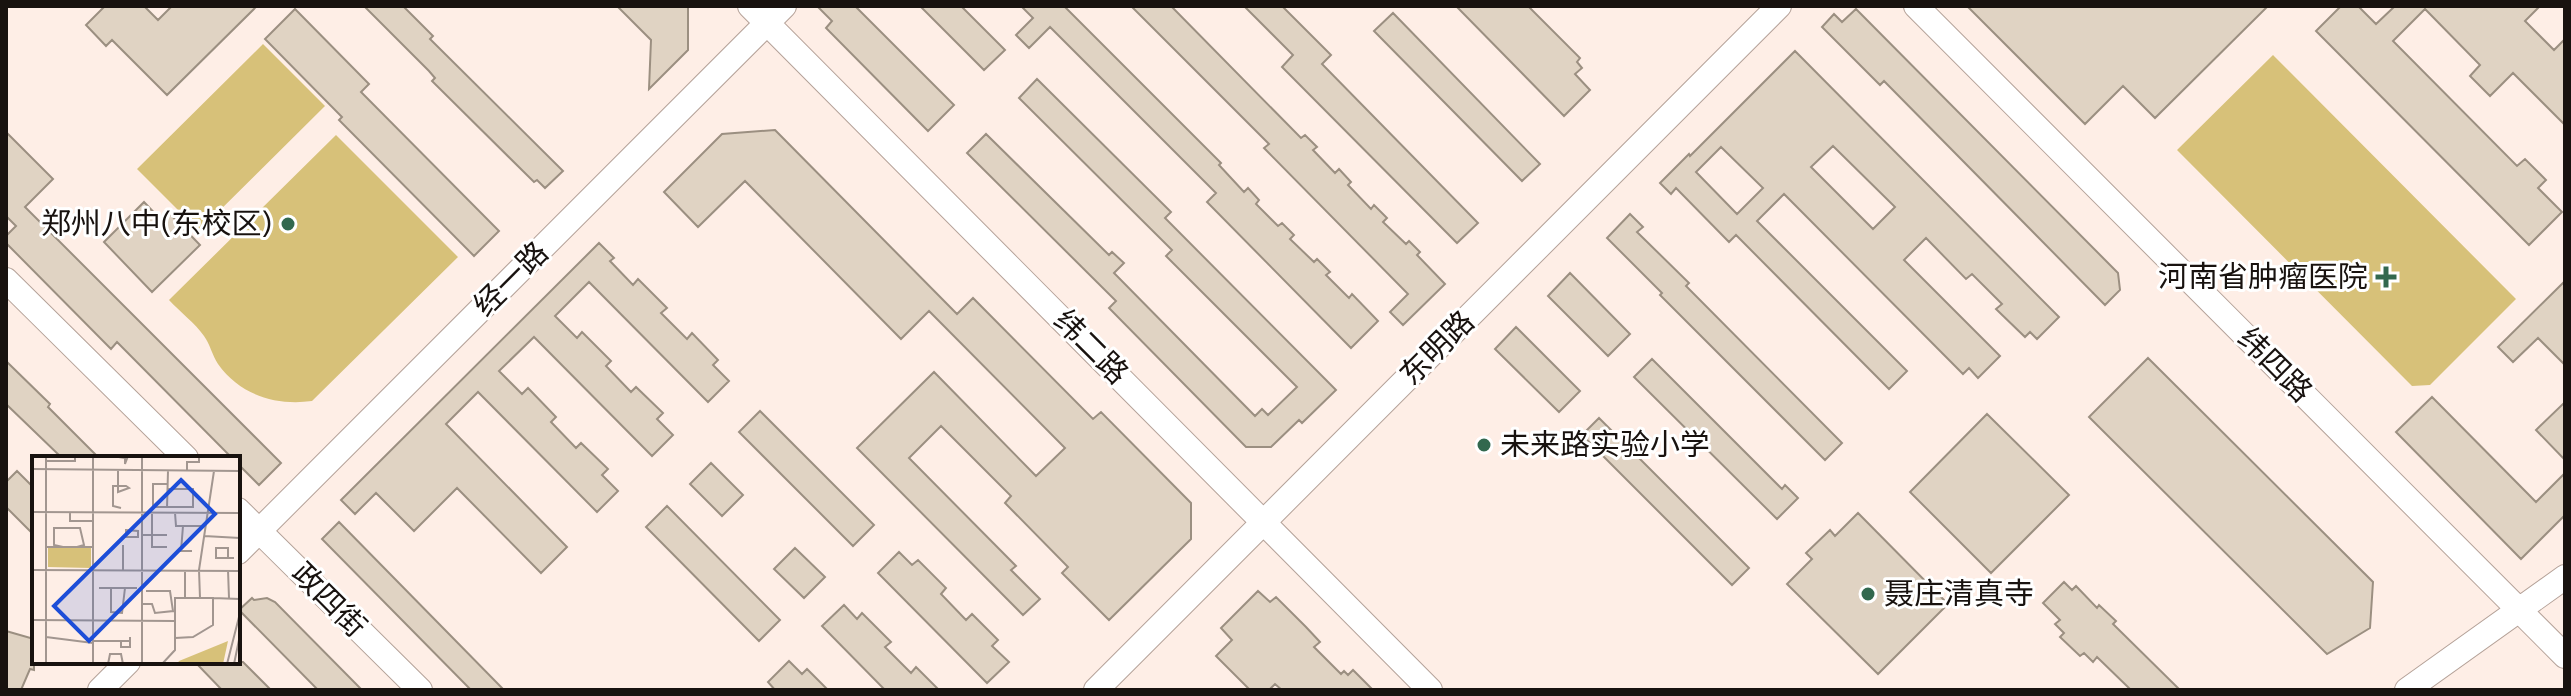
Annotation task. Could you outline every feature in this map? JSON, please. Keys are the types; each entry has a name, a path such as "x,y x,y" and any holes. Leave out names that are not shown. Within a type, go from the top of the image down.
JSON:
{"street":[{"name":"东明路","path":"1096,690 1779,6"},
{"name":"纬四路","path":"1916,6 2565,656"},
{"name":"纬二路","path":"767,12 1430,690"},
{"name":"经一路","path":"240,550 767,12"},
{"path":"6,280 184,456"},
{"name":"政四街","path":"240,512 420,690"},
{"path":"2407,690 2565,577"},
{"path":"100,690 126,664"}],"shaded area":[{"path":"263,44 325,106 199,231 137,169"},
{"path":"2273,55 2516,299 2430,385 2412,386 2177,150"},
{"path":"336,135 458,257 312,401 272,400 248,391 227,375 200,331 169,300"}],"building":[{"path":"105,6 144,6 158,20 172,6 257,6 167,95 112,40 106,46 86,25"},
{"path":"364,6 403,6 433,36 430,39 563,171 545,188 537,180 534,182 432,81 435,78 429,71"},
{"path":"617,6 688,6 688,50 649,89 651,40"},
{"path":"817,6 855,6 954,105 928,131 826,28 832,21"},
{"path":"920,6 961,6 1005,50 984,70"},
{"path":"1021,6 1064,6 1221,163 1219,165 1244,192 1248,188 1259,200 1256,204 1278,226 1282,223 1294,235 1290,239 1314,262 1317,259 1330,272 1326,275 1349,298 1352,294 1378,321 1351,348 1207,202 1216,193 1050,27 1029,48 1016,35 1033,18"},
{"path":"1131,6 1171,6 1301,138 1305,135 1317,147 1313,150 1335,173 1339,169 1351,182 1348,185 1371,209 1374,205 1387,218 1383,222 1406,244 1409,241 1420,252 1417,255 1445,284 1403,325 1390,312 1408,294 1264,148 1269,144"},
{"path":"1244,6 1282,6 1331,55 1322,64 1478,223 1457,243 1282,67 1293,55"},
{"path":"1456,6 1528,6 1580,58 1577,62 1582,68 1575,74 1590,90 1564,116"},
{"path":"1967,6 2268,6 2155,118 2123,86 2085,124"},
{"path":"2341,6 2358,6 2376,24 2395,6 2540,6 2525,21 2554,50 2565,39 2565,125 2513,73 2490,96 2470,76 2480,65 2425,9 2393,41 2517,166 2525,159 2546,180 2538,188 2562,212 2529,245 2316,31"},
{"path":"295,9 369,84 361,92 499,231 474,256 339,120 342,117 265,39"},
{"path":"1856,9 2118,273 2120,290 2105,305 1884,81 1880,85 1822,27 1834,14 1842,22"},
{"path":"1393,13 1540,164 1522,181 1374,31"},
{"path":"1795,51 2059,317 2037,339 2030,332 2025,337 1996,309 2002,304 1972,274 1966,279 1926,238 1904,260 2000,356 1978,378 1969,368 1963,374 1784,194 1757,221 1907,371 1889,389 1736,235 1729,242 1676,188 1671,194 1660,183","holes":["1833,146 1895,207 1873,229 1811,167","1721,147 1763,188 1737,214 1696,172"]},
{"path":"1037,79 1171,212 1165,218 1336,390 1271,447 1246,447 1109,308 1116,301 967,153 986,134 1109,255 1112,252 1124,263 1114,273 1255,416 1262,409 1268,415 1297,387 1166,256 1172,250 1019,98"},
{"path":"775,130 957,314 973,298 1093,419 1101,412 1191,503 1191,539 1109,620 1062,573 1068,567 1005,503 1011,496 941,426 909,458 1016,566 1011,570 1040,599 1023,615 857,448 934,372 1036,476 1065,448 929,311 901,339 745,181 698,227 664,192 722,134"},
{"path":"6,132 53,179 25,207 281,463 259,485 240,466 240,456 230,456 117,342 111,349 6,243 6,236 16,226 6,216"},
{"path":"144,202 162,221 170,214 200,245 152,292 104,242"},
{"path":"1630,214 1643,227 1637,232 1689,283 1686,286 1842,443 1825,460 1607,238"},
{"path":"599,243 614,258 610,261 633,285 638,279 667,308 661,313 687,339 692,333 718,360 713,365 729,381 708,402 589,282 555,316 577,338 582,332 611,361 606,366 631,392 636,387 663,413 657,419 673,435 652,456 534,337 499,371 522,394 528,388 556,417 551,422 576,448 581,443 608,469 602,475 618,491 597,512 478,392 446,424 567,547 541,573 457,488 414,531 376,493 355,514 341,500"},
{"path":"1570,273 1630,334 1608,356 1548,296"},
{"path":"2565,281 2565,365 2538,338 2513,362 2498,347"},
{"path":"1516,327 1580,391 1559,412 1495,349"},
{"path":"2148,358 2373,582 2370,628 2327,654 2089,417"},
{"path":"1652,359 1782,489 1785,485 1798,498 1777,519 1634,377"},
{"path":"6,361 97,456 60,456 6,404"},
{"path":"2432,397 2536,502 2565,473 2565,515 2521,559 2396,432"},
{"path":"2565,402 2565,460 2536,430"},
{"path":"760,411 874,525 853,546 739,432"},
{"path":"1987,414 2069,495 1991,573 1910,492"},
{"path":"1599,418 1749,568 1732,585 1582,435"},
{"path":"711,463 743,495 722,516 690,484"},
{"path":"17,471 32,486 32,533 6,507 6,482"},
{"path":"667,506 780,620 759,641 646,527"},
{"name":"聂庄清真寺","path":"1858,513 1948,604 1878,674 1787,584 1812,559 1806,553 1830,530 1835,536"},
{"path":"339,522 504,690 471,690 322,539"},
{"path":"795,548 825,577 804,598 774,569"},
{"path":"899,552 912,565 918,560 946,588 941,594 966,620 972,614 998,640 992,646 1009,662 987,683 878,573"},
{"path":"2064,582 2072,590 2076,586 2097,608 2099,605 2116,621 2113,624 2180,690 2131,690 2097,657 2093,662 2084,653 2080,656 2060,637 2064,633 2055,624 2060,620 2043,603"},
{"path":"1258,591 1270,602 1276,597 1306,627 1320,642 1314,647 1341,674 1344,671 1348,675 1353,670 1373,690 1282,690 1275,684 1269,690 1250,690 1216,656 1232,640 1221,628"},
{"path":"252,598 267,598 275,602 362,690 318,690 240,609"},
{"path":"844,605 857,619 862,613 891,642 885,647 911,673 916,667 939,690 885,690 822,626"},
{"path":"6,631 32,638 34,670 30,669 21,690 6,690"},
{"path":"789,661 802,674 807,669 828,690 775,690 768,682"},
{"path":"243,662 271,690 222,690 197,664"}],"place":[{"name":"郑州八中(东校区)","path":"288,224"},
{"name":"河南省肿瘤医院","path":"2386,277"},
{"name":"未来路实验小学","path":"1484,445"},
{"name":"聂庄清真寺","path":"1868,594"}]}
